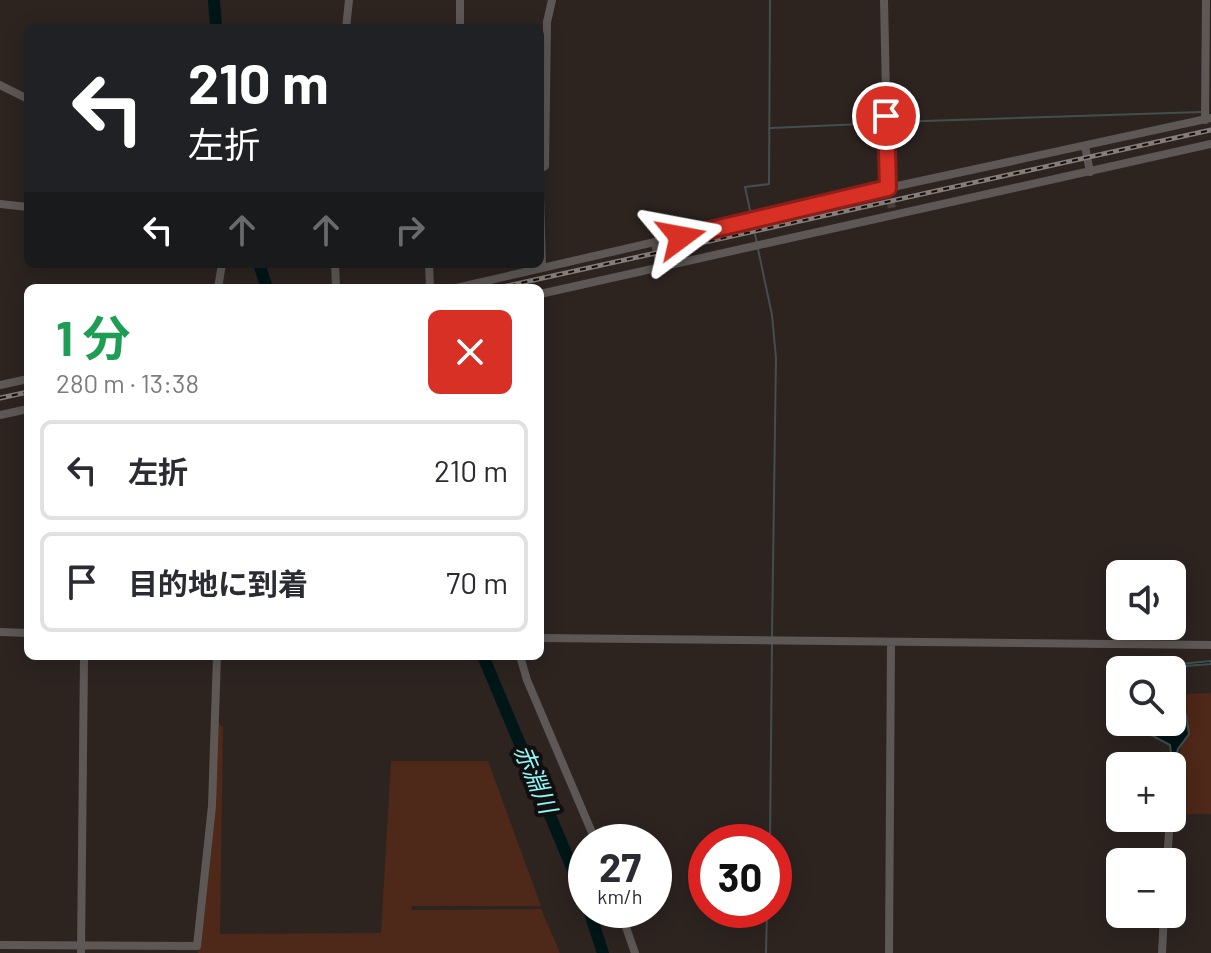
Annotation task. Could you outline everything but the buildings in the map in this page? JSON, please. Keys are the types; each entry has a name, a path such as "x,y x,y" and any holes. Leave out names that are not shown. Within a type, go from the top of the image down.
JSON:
{"street":[{"path":"346,24 349,0"},
{"path":"460,0 460,24"},
{"path":"544,167 547,22 552,0"},
{"path":"884,0 888,188"},
{"path":"544,267 1208,119 1206,0"},
{"path":"0,85 24,97"},
{"path":"544,293 1211,144"},
{"path":"1085,146 1090,172"},
{"path":"0,204 24,207"},
{"path":"655,243 660,267"},
{"path":"472,284 538,268"},
{"path":"0,385 24,380"},
{"path":"0,415 24,410"},
{"path":"0,632 24,633"},
{"path":"544,638 1211,645"},
{"path":"889,953 891,642"},
{"path":"81,949 84,660"},
{"path":"0,945 81,949 197,946 212,806 217,660"},
{"path":"521,660 588,824"},
{"path":"626,928 635,953"},
{"path":"1162,953 1163,928"}],"shaded area":[{"path":"1211,661 1211,664 1186,664"},
{"path":"1211,693 1211,814 1186,814 1186,752 1181,752 1181,736 1186,736 1186,694"},
{"path":"1186,715 1189,734 1177,752 1171,752 1170,745 1153,736 1186,736"},
{"path":"215,721 223,727 220,934 381,933 391,761 488,761 541,906 412,906 411,910 541,909 560,953 198,953"}],"waterway":[{"name":"赤淵川","path":"214,0 216,24"},
{"path":"751,215 745,187 769,184 770,0"},
{"path":"891,122 1201,112"},
{"path":"771,128 885,123"},
{"path":"752,222 757,243"},
{"path":"758,249 772,315 776,358 772,637"},
{"name":"赤淵川","path":"260,268 266,284"},
{"path":"770,824 772,643"},
{"name":"赤淵川","path":"485,660 568,858"},
{"name":"赤淵川","path":"595,928 603,953"},
{"path":"766,953 767,928"}],"tunnel":[{"path":"888,188 893,214"}],"railway":[{"path":"516,284 1211,130"},
{"path":"0,398 24,393"}],"route":[{"path":"681,237 888,188 886,116"}]}
